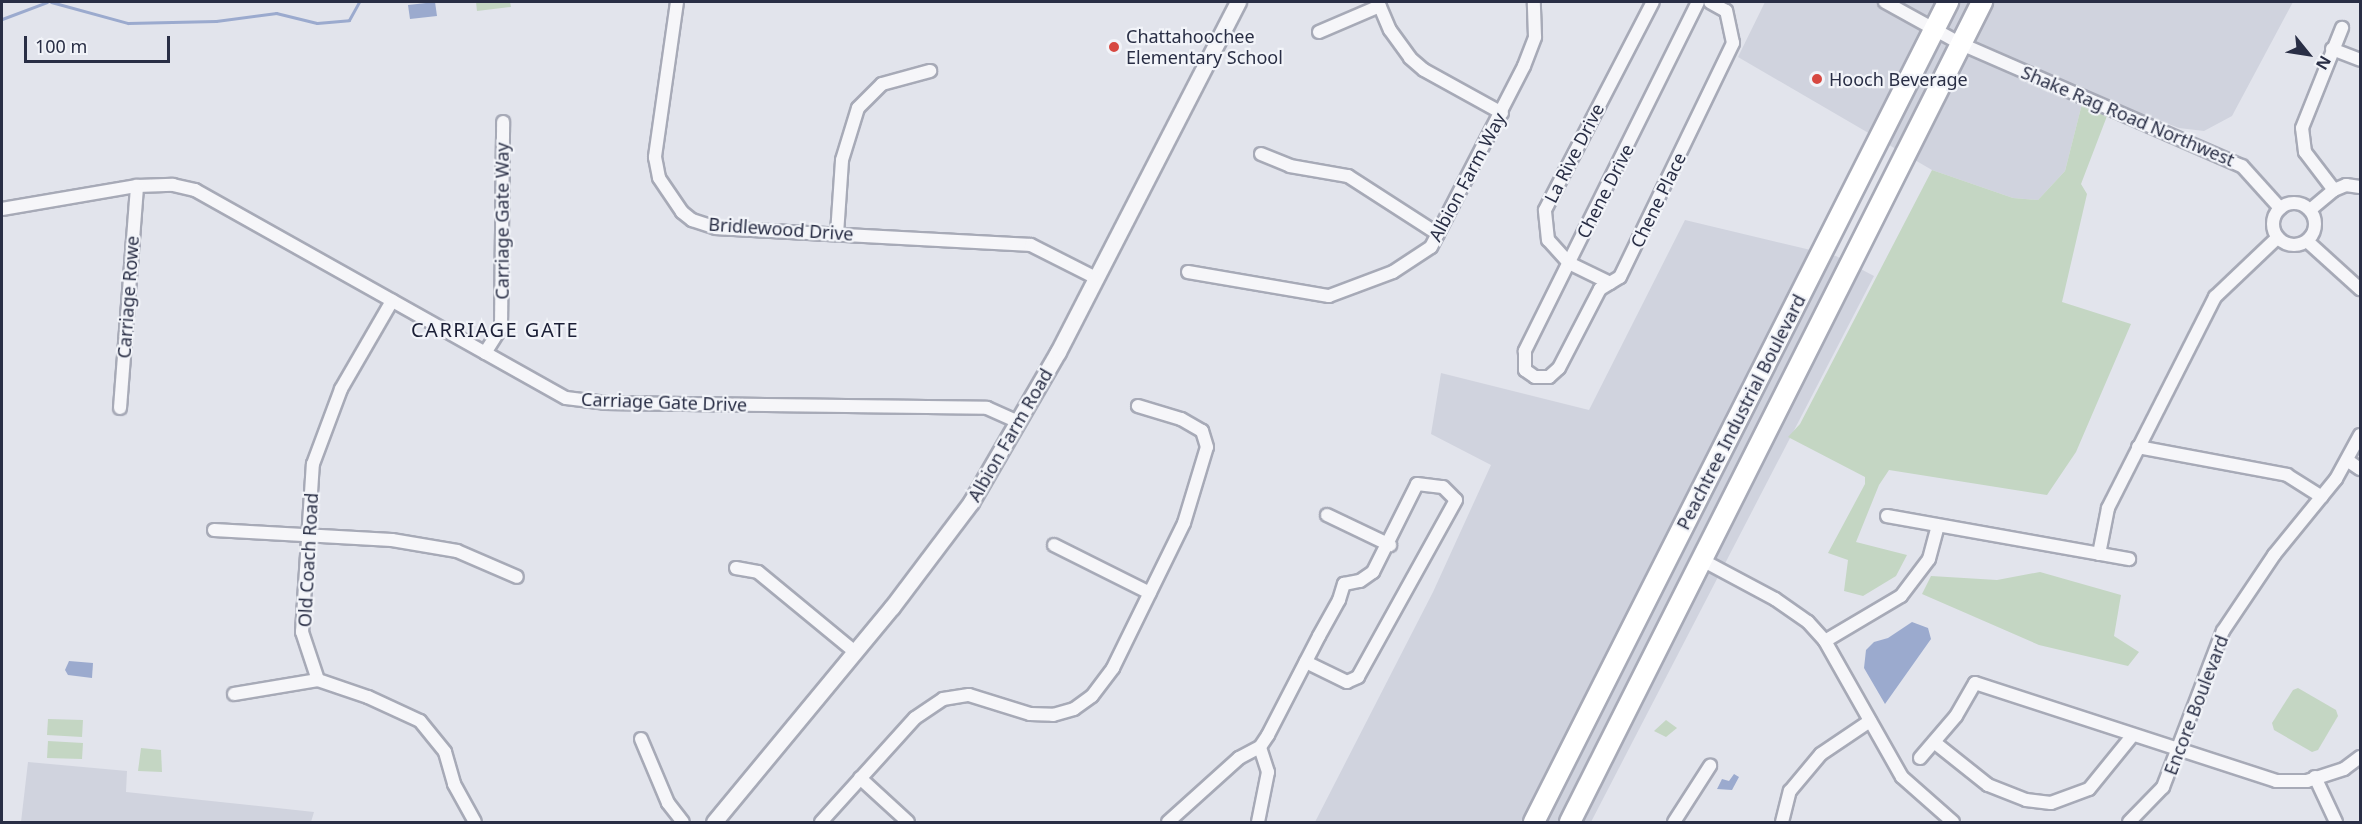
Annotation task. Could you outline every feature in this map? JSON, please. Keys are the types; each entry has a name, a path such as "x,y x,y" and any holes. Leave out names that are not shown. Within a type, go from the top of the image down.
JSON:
{"highway":[{"name":"Peachtree Industrial Boulevard","path":"1534,822 1948,2"},
{"name":"Peachtree Industrial Boulevard","path":"1570,822 1982,2"}],"street":[{"name":"Bridlewood Drive","path":"677,2 655,157 659,178 670,195 692,220 716,228 1031,245 1096,278"},
{"name":"Albion Farm Road","path":"714,822 854,651 971,502 1019,422 1096,278 1238,2"},
{"name":"Albion Farm Way","path":"1188,272 1329,296 1393,272 1431,246 1502,113 1535,37 1534,2"},
{"name":"La Rive Drive","path":"1610,283 1569,263 1548,240 1545,210 1653,2"},
{"name":"Chene Drive","path":"1535,377 1525,370 1525,351 1698,2"},
{"name":"Chene Place","path":"1535,377 1549,377 1559,368 1600,288 1620,277 1734,44 1726,11 1710,2"},
{"name":"Shake Rag Road Northwest","path":"1885,2 1935,27 1961,44 2242,166 2280,208"},
{"path":"1319,32 1379,4 1410,58 1424,70 1502,113"},
{"path":"2334,190 2305,152 2302,128 2342,28"},
{"path":"2332,50 2361,60"},
{"path":"837,234 842,160 858,108 882,84 930,71"},
{"name":"Carriage Gate Way","path":"485,353 501,327 502,122"},
{"path":"1262,154 1290,166 1348,176 1438,234"},
{"name":"Carriage Gate Drive","path":"2,209 137,186 173,185 195,190 566,398 605,403 987,408 1019,422"},
{"path":"2310,210 2334,190 2346,185 2361,187"},
{"name":"Carriage Rowe","path":"120,408 137,186"},
{"path":"2296,203 2310,210 2315,226 2307,241 2292,246 2277,238 2272,222 2280,208 2296,203"},
{"path":"2099,554 2108,508 2215,297 2277,238"},
{"path":"2307,241 2361,289"},
{"name":"Old Coach Road","path":"318,680 302,632 313,464 326,424 341,389 392,301"},
{"path":"821,822 915,718 943,699 969,695 1030,714 1074,710 1092,696 1113,668 1184,523 1207,447 1202,431 1181,419 1137,406"},
{"name":"Encore Boulevard","path":"2129,822 2163,787 2223,631 2274,555 2322,497 2361,435"},
{"path":"2138,447 2287,475 2322,497"},
{"path":"2347,460 2361,469"},
{"path":"1168,822 1239,758 1260,747 1306,662 1344,584 1360,581 1373,573 1389,545 1417,484 1443,487 1456,500 1358,676 1347,682 1306,662"},
{"path":"1327,515 1389,545"},
{"path":"1887,516 2129,559"},
{"path":"1825,641 1901,596 1929,559 1938,526"},
{"path":"214,530 392,540 457,551 517,577"},
{"path":"1054,545 1150,593"},
{"path":"1702,560 1775,599 1808,622 1825,641 1902,777 1953,822"},
{"path":"736,568 758,573 854,651"},
{"path":"234,694 318,680 368,696 420,721 445,752 454,784 475,822"},
{"path":"1920,759 1956,716 1975,683 2178,751 2276,781 2315,777 2343,769 2361,757"},
{"path":"1782,822 1790,791 1821,754 1870,721"},
{"path":"1934,742 1988,785 2026,800 2051,803 2089,789 2132,736"},
{"path":"641,739 668,803 683,822"},
{"path":"1258,822 1268,772 1260,747"},
{"path":"1674,822 1710,766"},
{"path":"2315,777 2336,822"},
{"path":"860,778 908,822"}],"shaded area":[{"path":"1765,2 2293,2 2232,116 2204,131 2179,128 2085,92 2065,171 2038,200 2013,198 1932,170 1738,57"},
{"path":"1685,220 1836,256 1874,276 1591,822 1315,822 1433,592 1491,465 1431,434 1441,373 1589,410"},
{"path":"28,762 127,771 126,792 314,812 311,822 21,822"}],"green space":[{"path":"476,2 510,2 511,7 477,11"},
{"path":"2085,92 2112,103 2081,184 2087,194 2062,302 2131,324 2076,452 2047,495 1889,470 1879,485 1856,542 1907,555 1896,576 1863,596 1844,591 1848,560 1828,553 1865,484 1865,477 1788,437 1800,424 1932,170 2013,198 2038,200 2065,171"},
{"path":"2040,572 2121,595 2114,636 2139,652 2128,666 2039,645 1922,594 1931,576 1997,580"},
{"path":"2298,688 2336,710 2338,716 2318,750 2312,752 2274,730 2272,723 2293,690"},
{"path":"48,719 83,720 82,737 47,735"},
{"path":"1666,720 1677,728 1666,737 1654,731"},
{"path":"48,741 83,743 82,759 47,758"},
{"path":"141,748 161,750 162,772 138,771"}],"water":[{"path":"435,2 437,16 410,19 408,5"},
{"path":"1912,622 1928,628 1931,639 1885,704 1864,668 1866,650 1874,642 1888,638"},
{"path":"69,661 93,663 92,678 68,675 65,670"},
{"path":"1734,774 1739,777 1732,790 1717,789 1722,779 1729,781"}],"waterway":[{"path":"2,19 47,2"},
{"path":"51,2 128,23 216,21 276,13 317,23 349,20 359,2"}],"place":[{"name":"Chattahoochee Elementary School","path":"1114,47"},
{"name":"Hooch Beverage","path":"1817,79"}],"district":[{"name":"CARRIAGE GATE","path":"495,329"}]}
